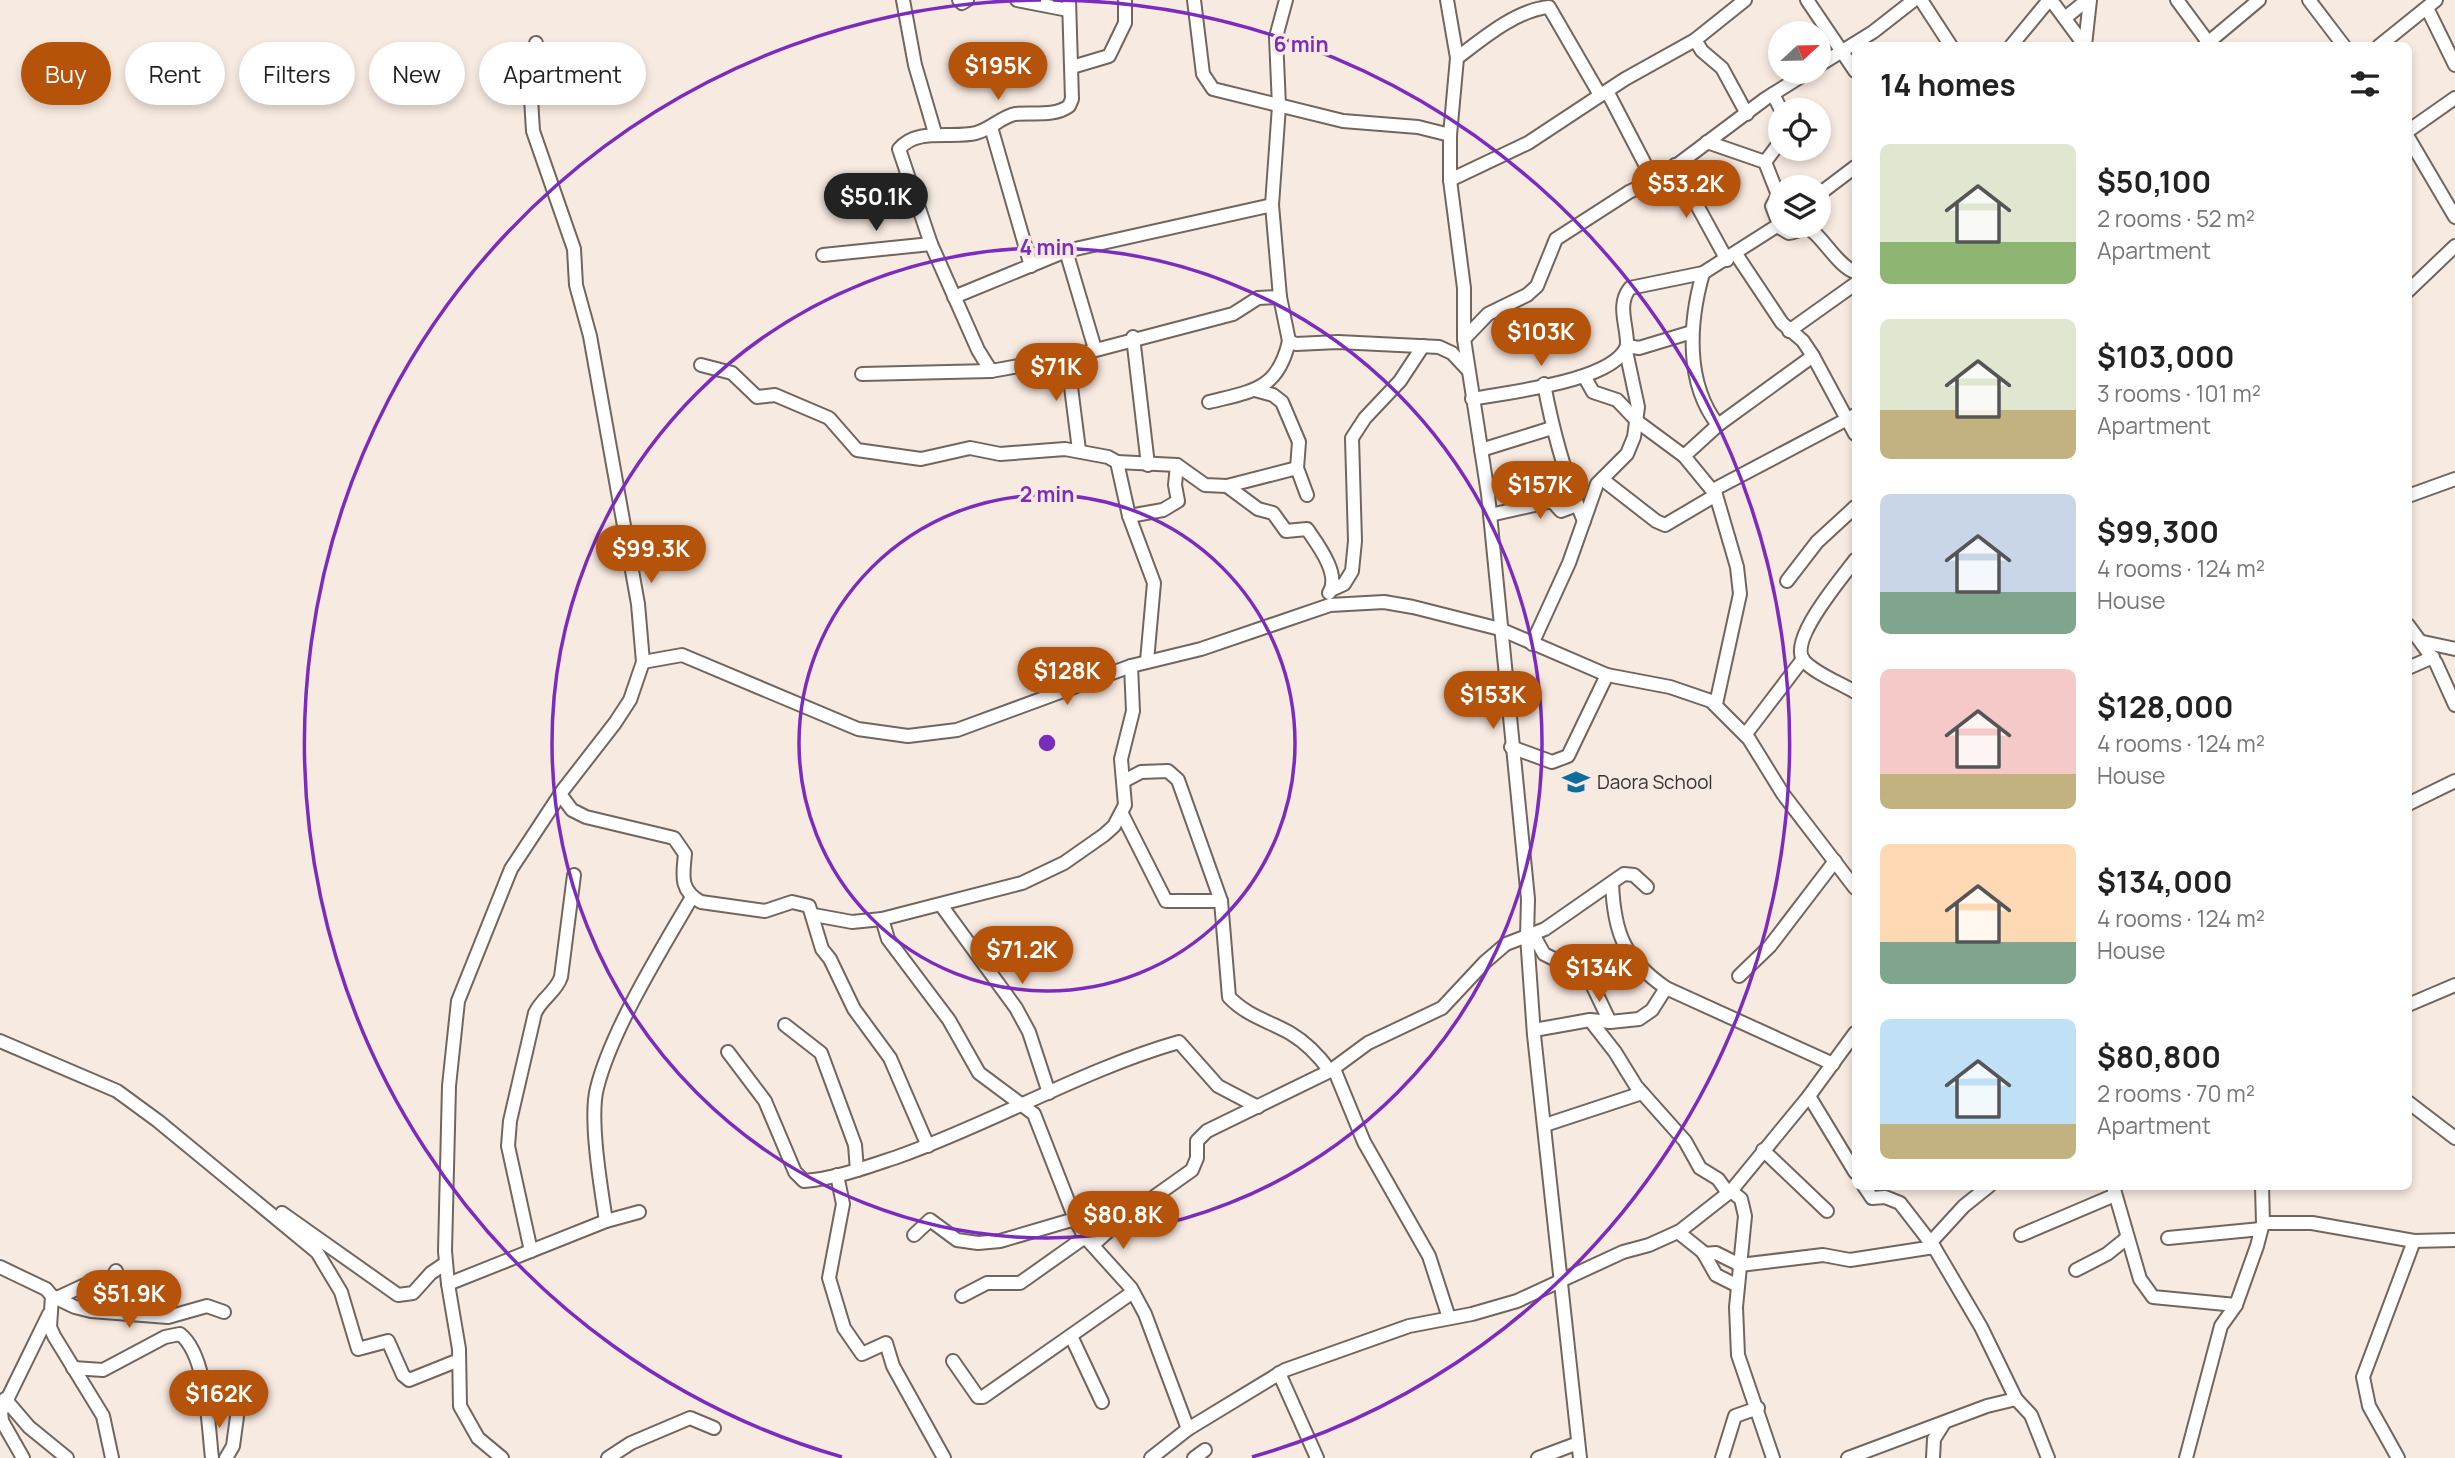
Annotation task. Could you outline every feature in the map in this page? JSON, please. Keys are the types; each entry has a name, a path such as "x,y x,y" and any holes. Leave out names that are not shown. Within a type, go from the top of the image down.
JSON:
{"street":[{"path":"903,0 915,65 935,133"},
{"path":"959,0 962,3 967,0"},
{"path":"991,371 931,244 899,149 907,142 935,133 948,136 991,127 1007,117 1050,112 1069,106 1072,99 1072,67 1068,5 1017,0"},
{"path":"1072,67 1109,56 1125,23 1125,0"},
{"path":"1194,0 1199,54 1207,84 1213,89 1343,121 1418,127 1450,135"},
{"path":"1209,402 1255,390 1270,383 1284,360 1289,341 1280,297 1272,205 1279,106 1276,37 1286,0"},
{"path":"1447,0 1457,58 1450,135 1450,180 1464,288 1464,339 1490,515 1528,899 1534,1030 1580,1458"},
{"path":"1450,180 1528,143 1604,93 1695,40 1745,0"},
{"path":"1807,0 1852,66"},
{"path":"1857,42 1914,0"},
{"path":"1921,0 1948,42"},
{"path":"2014,42 2050,0 2083,42"},
{"path":"2065,18 2088,0"},
{"path":"2085,42 2088,0"},
{"path":"2178,0 2206,42"},
{"path":"2211,42 2259,0"},
{"path":"2309,0 2341,42"},
{"path":"2384,42 2432,4 2455,65"},
{"path":"1457,58 1487,35 1526,15 1549,8 1604,93 1646,166 1661,177"},
{"path":"1695,40 1702,51 1722,68 1747,114"},
{"path":"1831,59 1852,45"},
{"path":"1464,339 1488,314 1527,295 1537,286 1556,239 1629,192 1661,177 1789,84"},
{"path":"1773,94 1775,98"},
{"path":"2412,128 2455,98"},
{"path":"502,1458 478,1438 465,1420 460,1406 459,1360 446,1263 449,1086 460,994 511,869 560,794 630,700 643,662 638,604 590,336 576,285 574,249 533,131 531,105"},
{"path":"991,127 1031,265"},
{"path":"1707,142 1765,162 1770,175"},
{"path":"2412,144 2455,217"},
{"path":"1765,162 1768,158"},
{"path":"1602,478 1656,522 1665,525 1714,493 1851,417 1803,341 1789,331 1732,257 1675,165"},
{"path":"1831,185 1852,169"},
{"path":"954,297 1066,251 1272,205"},
{"path":"1532,644 1569,563 1602,478 1627,454 1638,422 1637,397 1627,348 1623,307 1625,295 1630,288 1703,273 1768,232"},
{"path":"1819,238 1835,260 1852,270"},
{"path":"823,255 931,244"},
{"path":"2412,287 2455,246"},
{"path":"1066,251 1095,349"},
{"path":"1703,273 1694,306 1692,332 1699,391 1718,425"},
{"path":"1789,331 1852,286"},
{"path":"862,374 991,371 1073,356 1133,338 1233,314 1258,299 1280,297"},
{"path":"1472,399 1584,376 1617,359 1627,348 1639,348 1692,332"},
{"path":"1133,338 1148,465"},
{"path":"1289,341 1296,344 1338,342 1423,346 1448,350 1467,369"},
{"path":"1315,609 1331,590 1344,584 1352,571 1355,541 1352,438 1365,418 1400,381 1423,346"},
{"path":"1073,356 1071,387 1079,450"},
{"path":"1684,456 1718,425 1813,356"},
{"path":"701,365 732,373 757,397 775,395 830,418 857,450 921,459 970,448 1000,454 1079,450 1117,462 1177,465 1205,485 1227,486 1297,468"},
{"path":"1584,376 1593,392 1613,397 1638,422 1684,456 1714,493 1737,567 1740,594 1716,704"},
{"path":"1544,384 1552,428 1584,521"},
{"path":"1255,390 1273,395 1282,402 1299,442 1297,468 1307,495"},
{"path":"1481,450 1552,428"},
{"path":"1117,462 1129,516 1154,583 1147,661"},
{"path":"1129,516 1163,510 1178,501 1175,485 1177,465"},
{"path":"2412,495 2455,479"},
{"path":"1227,486 1258,509 1273,513 1286,531 1307,529 1332,574 1331,590"},
{"path":"1490,515 1552,502 1561,511 1577,505"},
{"path":"1787,581 1817,542 1852,510"},
{"path":"1852,566 1804,633 1799,648 1802,659 1852,690"},
{"path":"643,662 682,655 858,729 908,736 957,730 1132,666 1201,649 1315,609 1351,602 1384,602 1500,629 1607,675 1670,687 1716,704 1745,734 1783,794 1852,884"},
{"path":"2412,630 2433,657 2455,705"},
{"path":"2423,642 2455,649"},
{"path":"2412,666 2433,657"},
{"path":"1745,734 1802,659"},
{"path":"814,915 862,922 882,919 1022,883 1051,871 1104,835 1122,814 1126,795 1121,759 1133,711 1132,666"},
{"path":"1511,747 1552,762 1568,756 1607,675"},
{"path":"1124,781 1141,772 1168,771 1178,780 1221,901 1229,997 1261,1022 1288,1031 1304,1042 1332,1070 1364,1142 1429,1256 1449,1318"},
{"path":"2412,802 2455,781"},
{"path":"560,794 572,810 586,817 674,838 683,848 682,882 692,897 701,902 765,911 792,902 805,902 814,915 816,935 820,939 822,949 830,959 854,1009 890,1058 928,1146"},
{"path":"1122,814 1166,901 1221,901"},
{"path":"1739,976 1770,946 1835,861"},
{"path":"962,1296 987,1283 1020,1283 1116,1224 1192,1170 1197,1157 1197,1141 1202,1135 1332,1070 1368,1043 1442,1008 1506,944 1530,935 1577,909 1627,873 1634,874 1647,887"},
{"path":"531,1251 508,1146 510,1121 536,1013 540,1003 558,986 561,977 574,876"},
{"path":"1612,883 1618,935 1647,975 1667,988 1833,1064"},
{"path":"606,1221 598,1179 597,1088 624,1022 692,897"},
{"path":"941,905 1016,1008 1029,1032 1049,1093"},
{"path":"882,919 888,940 949,1020 979,1073 1030,1110 1037,1120 1075,1219 1089,1241 1133,1292 1146,1314 1188,1429"},
{"path":"1530,935 1544,954 1588,976 1610,1023"},
{"path":"2412,1003 2455,985"},
{"path":"1534,1030 1590,1020 1610,1023 1645,1017 1667,988"},
{"path":"1590,1020 1642,1093 1685,1141 1700,1168 1718,1179 1744,1207 1738,1286 1738,1355 1773,1458"},
{"path":"785,1025 821,1053 855,1145 856,1170"},
{"path":"0,1035 124,1091 263,1200 398,1295 413,1293 431,1273 446,1263"},
{"path":"1151,1458 1188,1429 1279,1373 1409,1326 1517,1301 1560,1278 1678,1232 1730,1192 1809,1096 1852,1037"},
{"path":"0,1041 117,1091 158,1121 317,1252 341,1292 358,1349 387,1341 409,1380 459,1360"},
{"path":"728,1052 765,1101 800,1181 856,1170 928,1146 1049,1093 1179,1042 1218,1086 1258,1107"},
{"path":"1545,1125 1642,1093"},
{"path":"1809,1096 1850,1149"},
{"path":"2412,1105 2455,1138"},
{"path":"1763,1150 1827,1211"},
{"path":"837,1175 843,1204 828,1271 844,1328 853,1345 862,1354 886,1343 893,1366 944,1458"},
{"path":"1867,1190 1872,1198 1885,1197 1900,1203 1933,1245 1981,1327 2016,1399 2031,1415 2048,1458"},
{"path":"1704,1254 1716,1253 1740,1265 1823,1255 1850,1260 1933,1245 1964,1206 1984,1190"},
{"path":"2186,1458 2221,1326 2236,1305 2262,1226 2262,1190"},
{"path":"2021,1235 2114,1191 2140,1279 2153,1297 2236,1305"},
{"path":"448,1284 606,1221 639,1212"},
{"path":"914,1235 930,1220 957,1240 989,1242 1075,1219"},
{"path":"2168,1238 2262,1226 2312,1223 2414,1241 2455,1240"},
{"path":"1678,1232 1704,1254 1716,1276 1738,1286"},
{"path":"2076,1270 2107,1254 2127,1238"},
{"path":"2398,1458 2369,1406 2363,1377 2414,1241"},
{"path":"0,1267 46,1289 54,1297 79,1309 168,1317 207,1306 224,1312"},
{"path":"54,1297 114,1276 113,1311"},
{"path":"953,1361 980,1398 1133,1292"},
{"path":"23,1458 2,1421 1,1412 5,1392 51,1310 54,1297"},
{"path":"51,1310 54,1336 103,1416 113,1458"},
{"path":"74,1368 103,1370 164,1337 180,1334 192,1348 199,1371 212,1458"},
{"path":"1071,1336 1102,1402"},
{"path":"1279,1373 1314,1457"},
{"path":"5,1392 29,1427 67,1458"},
{"path":"1848,1458 1995,1403 2016,1399"},
{"path":"1722,1458 1734,1418 1758,1408"},
{"path":"226,1458 233,1446 238,1409"},
{"path":"608,1458 631,1443 690,1418 714,1428"},
{"path":"1933,1458 1934,1439 1944,1423"},
{"path":"1538,1458 1578,1443"}],"place":[{"name":"Daora School","path":"1576,782"}]}
